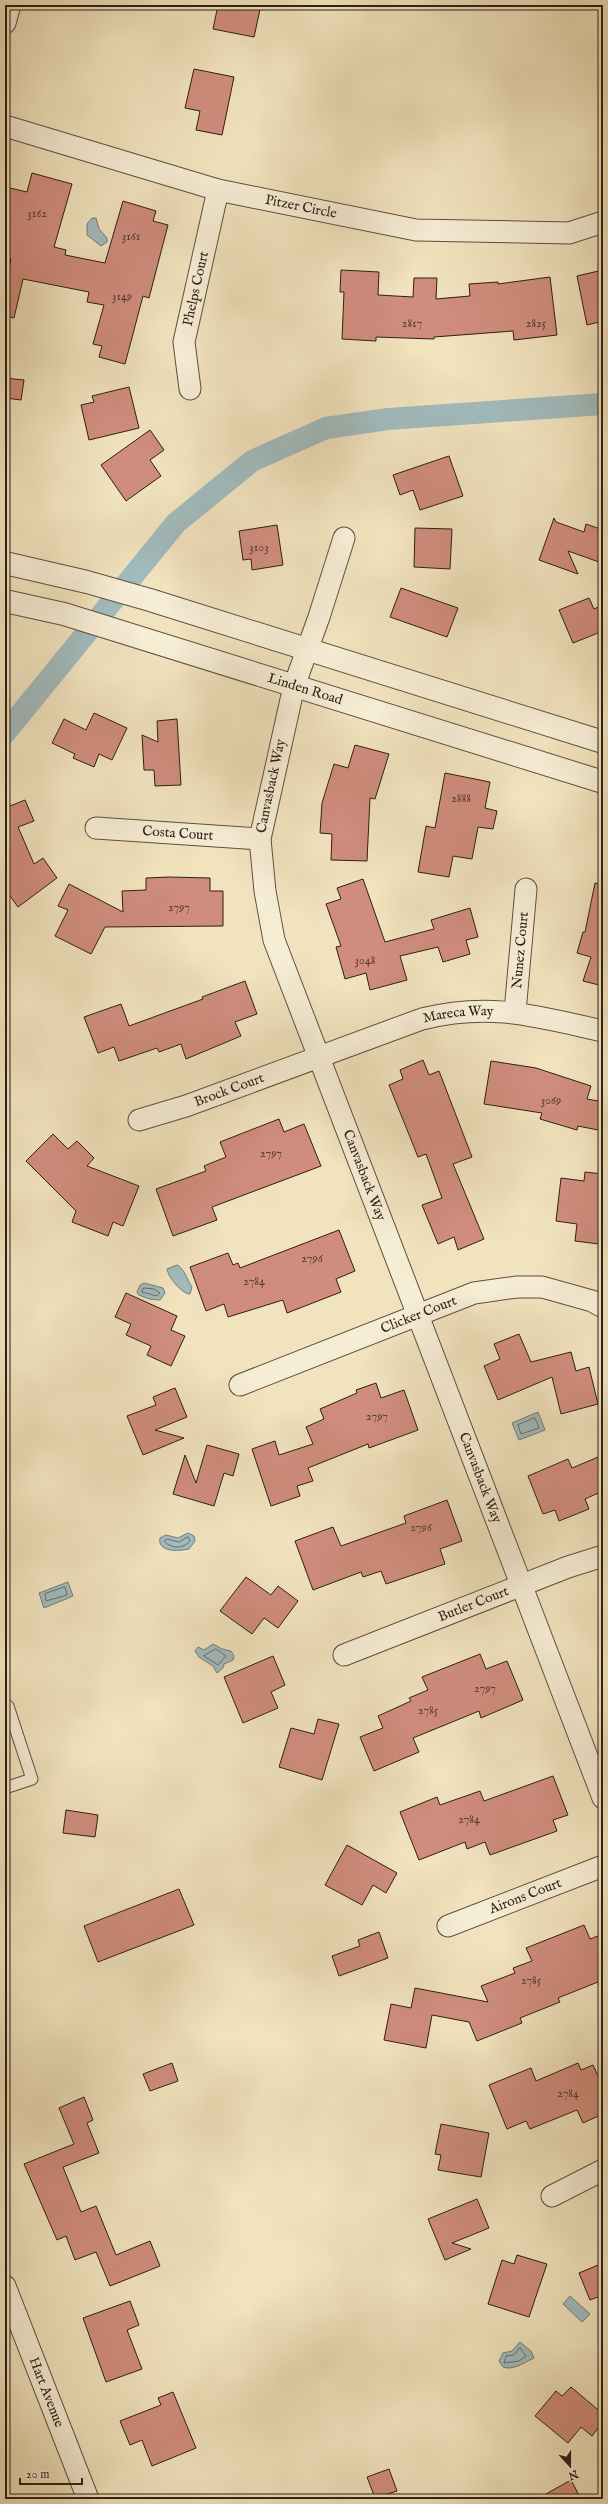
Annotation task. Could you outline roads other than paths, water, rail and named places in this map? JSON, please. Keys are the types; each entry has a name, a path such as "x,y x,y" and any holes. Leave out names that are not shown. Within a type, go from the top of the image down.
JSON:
{"street":[{"path":"5,23 10,5"},
{"name":"Pitzer Circle","path":"5,126 218,190 416,230 569,233 603,222"},
{"name":"Phelps Court","path":"190,389 184,342 218,190"},
{"name":"Canvasback Way","path":"344,538 294,686 260,839 265,891 274,940 603,1798"},
{"path":"5,563 87,582 150,600 308,648 603,742"},
{"name":"Linden Road","path":"5,601 64,614 603,782"},
{"name":"Costa Court","path":"96,828 260,839"},
{"name":"Nunez Court","path":"515,1012 526,888"},
{"name":"Mareca Way","path":"318,1057 422,1019 450,1012 477,1010 515,1012 603,1031"},
{"name":"Brock Court","path":"140,1120 186,1106 318,1057"},
{"name":"Clicker Court","path":"240,1385 474,1294 516,1287 550,1289 592,1301 603,1307"},
{"name":"Butler Court","path":"344,1655 568,1567 603,1556"},
{"name":"Airons Court","path":"448,1926 603,1866"},
{"path":"552,2196 603,2170"},
{"name":"Hart Avenue","path":"5,2286 88,2499"}],"lane":[{"path":"5,1707 8,1706 32,1779 5,1788"}],"water":[{"path":"92,218 96,218 99,229 107,238 107,242 101,246 87,235 87,224"},
{"path":"177,1265 184,1271 192,1287 190,1294 179,1288 168,1272 167,1269"},
{"path":"144,1283 163,1288 165,1293 160,1300 149,1299 139,1295 137,1292 140,1285"},
{"path":"538,1412 545,1430 519,1440 512,1423"},
{"path":"188,1533 194,1536 195,1541 189,1549 165,1549 160,1543 160,1538 166,1535 178,1538"},
{"path":"68,1582 73,1596 44,1608 39,1593"},
{"path":"213,1644 222,1649 231,1651 234,1656 233,1660 224,1664 223,1668 217,1673 213,1666 199,1657 195,1651 198,1647 204,1650"},
{"path":"570,2296 590,2314 582,2322 563,2304"},
{"path":"520,2342 531,2351 534,2358 515,2367 503,2367 499,2361 503,2353 512,2351"}],"waterway":[{"path":"5,733 176,523 252,461 326,428 388,419 603,404"}]}
